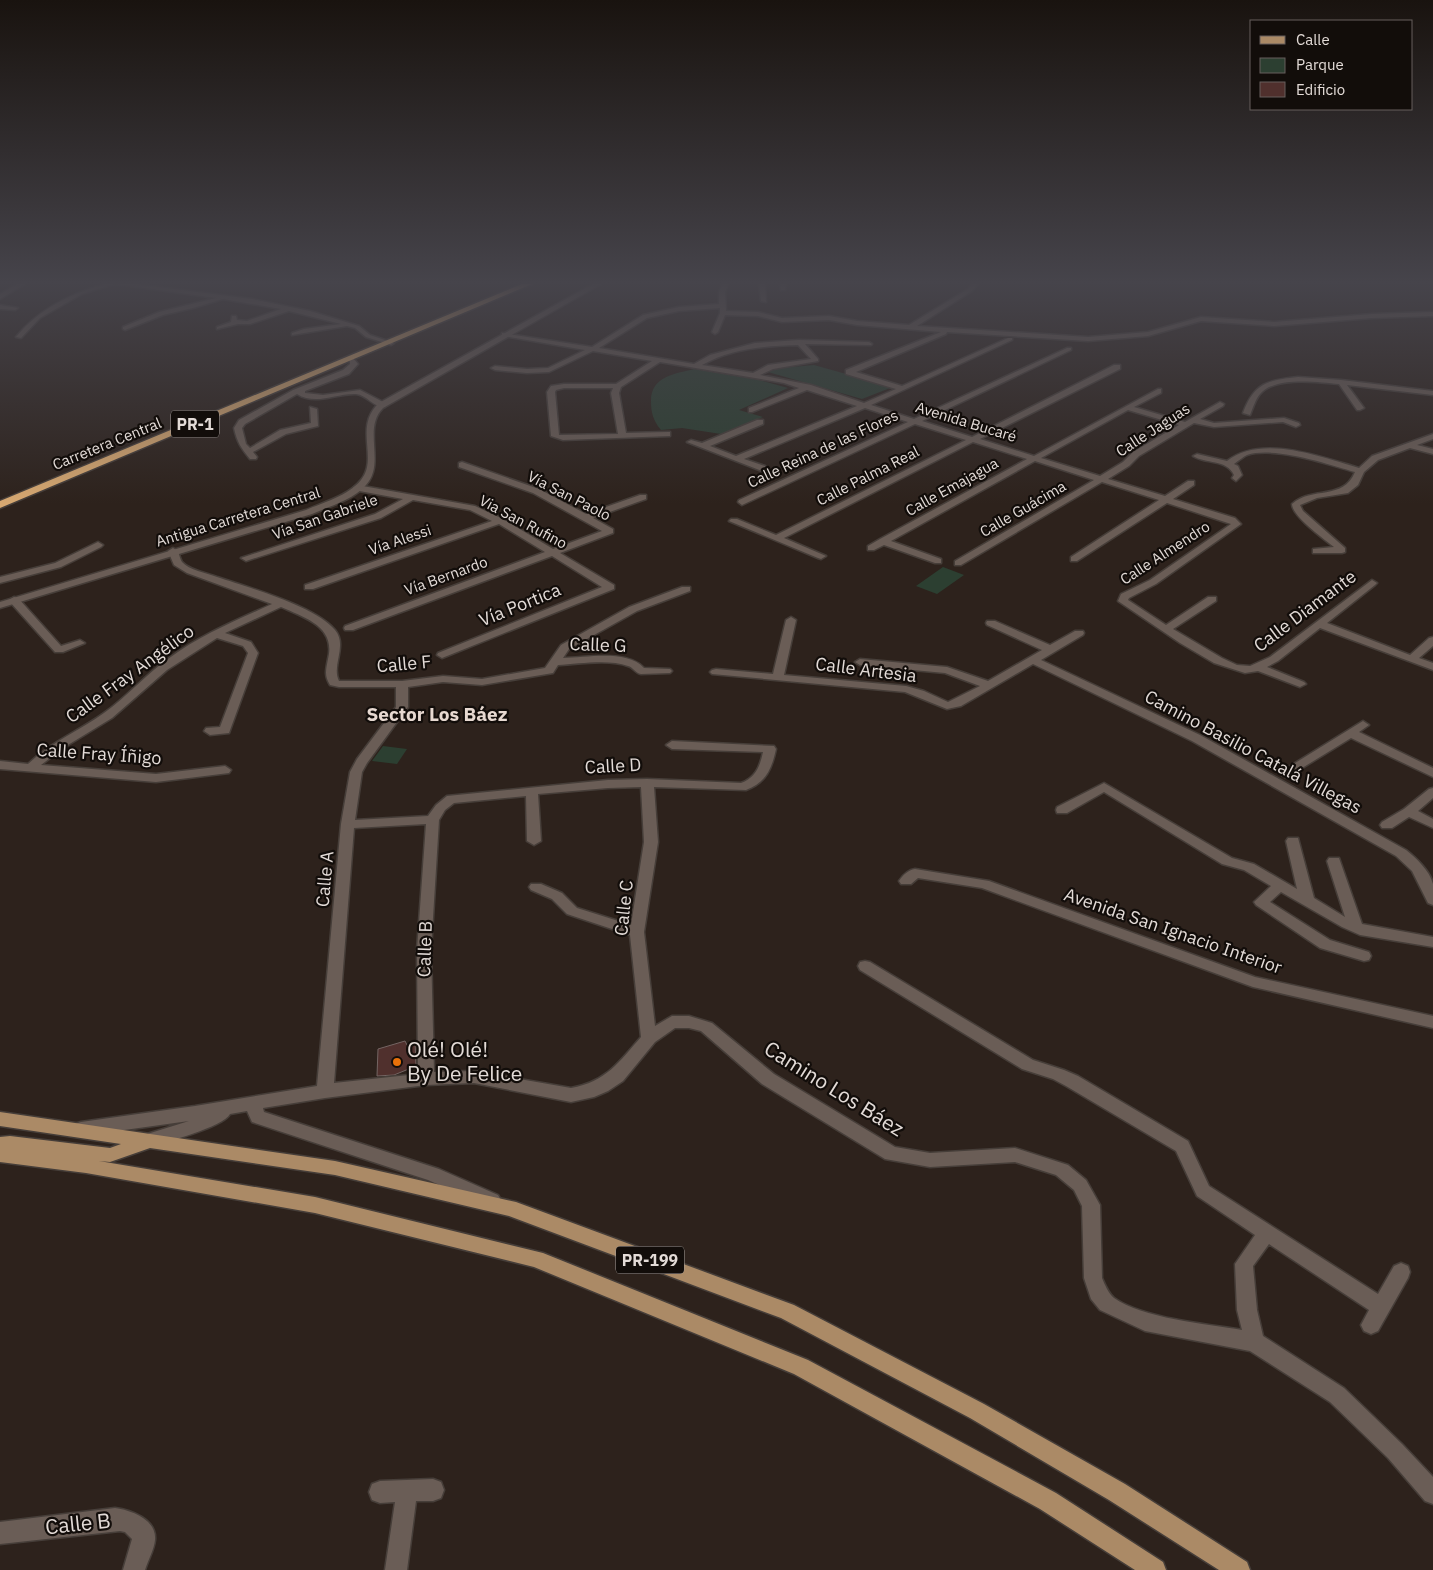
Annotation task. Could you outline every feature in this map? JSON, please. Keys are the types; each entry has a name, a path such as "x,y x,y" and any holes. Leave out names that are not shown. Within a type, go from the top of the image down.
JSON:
{"highway":[{"name":"Carretera Central","path":"0,498 350,357"},
{"name":"Carretera Central","path":"0,505 357,357"}],"main road":[{"name":"PR-199","path":"0,1118 335,1168 510,1208 786,1311 977,1410 1117,1492 1239,1570"},
{"path":"0,1144 10,1143 110,1155 150,1140"},
{"name":"PR-199","path":"0,1155 86,1166 315,1205 536,1259 801,1367 1048,1501 1156,1570"}],"street":[{"path":"301,390 301,394 321,397 360,392 382,405 464,357"},
{"path":"495,368 527,372 549,370 575,357"},
{"name":"Avenida Bucaré","path":"655,357 756,374 808,387 1232,520 1236,524"},
{"path":"697,365 707,357"},
{"path":"756,374 771,367 816,360 813,357"},
{"path":"885,357 849,372 902,388"},
{"path":"736,459 866,405 970,357"},
{"name":"Calle Reina de las Flores","path":"742,502 1051,357"},
{"path":"622,436 615,393 618,386 660,358"},
{"path":"313,409 315,424 306,429 286,431 250,454 242,444 238,428 242,422 301,390 346,372 354,364 351,360"},
{"name":"Calle Palma Real","path":"776,538 1118,367"},
{"path":"1247,413 1253,396 1270,384 1294,380 1341,382 1400,391 1433,393"},
{"path":"1341,382 1360,408"},
{"path":"618,386 564,386 554,388 551,392 555,436 563,438 667,434"},
{"path":"752,410 808,387"},
{"name":"Calle Emajagua","path":"870,548 1158,392"},
{"name":"Calle Jaguas","path":"1101,479 1126,464 1136,454 1220,404"},
{"name":"Antigua Carretera Central","path":"0,605 173,551 309,512 340,499 357,488 368,477 371,450 371,421 376,411 382,405"},
{"path":"1128,408 1188,422 1214,425 1284,420 1296,425"},
{"path":"703,446 760,422"},
{"path":"1316,551 1342,550 1300,513 1296,508 1296,504 1315,496 1345,491 1355,483 1360,471 1374,458 1433,436"},
{"path":"692,442 762,468"},
{"path":"1409,445 1433,452"},
{"path":"1229,464 1244,453 1264,452 1307,457 1360,471"},
{"path":"1197,456 1229,464 1235,468 1236,478"},
{"name":"Vía San Paolo","path":"462,465 536,490 610,531 554,552"},
{"name":"Calle Guácima","path":"958,563 1101,479"},
{"path":"1074,559 1191,483"},
{"name":"Via San Rufino","path":"357,488 472,508 500,521 610,587"},
{"path":"587,517 643,497"},
{"name":"Vía San Gabriele","path":"246,558 378,516 411,498"},
{"name":"Vía Alessi","path":"309,587 500,521"},
{"path":"734,521 821,556"},
{"name":"Calle Almendro","path":"1167,629 1123,601 1125,596 1153,582 1236,524"},
{"path":"883,541 938,561"},
{"path":"0,580 58,565 98,545"},
{"name":"Calle F","path":"173,551 176,563 190,571 305,612 330,631 336,648 330,673 334,683 352,685 402,684 443,679 482,682 549,671 565,647 633,609 686,589"},
{"name":"Vía Bernardo","path":"349,628 554,552"},
{"name":"Calle Diamante","path":"1255,668 1274,659 1372,583"},
{"name":"Vía Portica","path":"442,655 610,587"},
{"path":"1212,599 1167,629 1222,663 1244,670 1255,668 1300,684"},
{"path":"14,600 58,650 80,643"},
{"name":"Calle Fray Angélico","path":"32,767 41,757 56,746 109,716 171,661 216,634 280,604"},
{"path":"778,678 791,620"},
{"path":"991,623 1051,650"},
{"path":"1319,624 1433,667"},
{"name":"Calle Artesia","path":"716,672 906,689 920,693 947,706 956,704 990,686 1080,633"},
{"path":"210,732 225,730 253,653 248,644 216,634"},
{"path":"1412,659 1433,640"},
{"name":"Calle G","path":"556,662 612,660 633,663 641,671 666,670"},
{"name":"Camino Basilio Catalá Villegas","path":"1033,660 1196,738 1401,853 1418,868 1433,900"},
{"path":"860,662 929,666 947,670 990,686"},
{"name":"Calle A","path":"326,1091 348,824 356,772 361,762 402,707 402,684"},
{"path":"1286,773 1363,725"},
{"path":"1351,734 1433,773"},
{"name":"Calle D","path":"433,820 436,813 451,799 608,784 646,783 742,787 757,782 765,769 770,749 672,744"},
{"name":"Calle Fray Íñigo","path":"0,765 156,778 224,770"},
{"name":"Calle C","path":"646,783 651,842 637,932 649,1038"},
{"path":"1062,810 1104,787 1226,861 1249,867 1356,927 1391,936 1433,942"},
{"path":"532,791 534,841"},
{"path":"1387,825 1409,812 1433,792"},
{"path":"1409,812 1433,824"},
{"path":"348,824 433,820"},
{"name":"Calle B","path":"426,1079 424,950 433,820"},
{"path":"1293,841 1307,900"},
{"path":"1334,861 1356,927"},
{"name":"Avenida San Ignacio Interior","path":"906,881 915,873 984,884 1253,982 1433,1022"},
{"path":"1281,885 1261,902 1326,944 1364,956"},
{"path":"536,887 557,896 563,904 572,910 637,932"},
{"path":"865,966 1028,1065 1058,1074 1072,1081 1182,1146 1203,1191 1381,1307"},
{"name":"Camino Los Báez","path":"233,1107 252,1102 326,1091 426,1079 474,1077 510,1082 571,1095 588,1092 618,1076 649,1038 672,1022 689,1022 706,1027 768,1079 891,1154 930,1160 1014,1156 1062,1170 1080,1185 1091,1205 1093,1278 1098,1293 1107,1304 1146,1322 1254,1342 1337,1395 1395,1451 1433,1493"},
{"path":"252,1102 258,1118 433,1174 510,1208"},
{"path":"77,1130 233,1107"},
{"path":"150,1140 203,1123 233,1107"},
{"path":"1254,1342 1246,1310 1244,1264 1267,1233"},
{"path":"1371,1325 1401,1272"},
{"path":"380,1492 433,1490"},
{"path":"396,1570 406,1491"},
{"name":"Calle B","path":"0,1533 115,1518 132,1522 139,1528 144,1538 134,1570"}],"green space":[{"path":"814,365 889,386 890,388 862,399 768,372 780,368"},
{"path":"694,369 759,380 788,388 739,410 763,417 721,434 682,428 661,430 654,420 651,409 652,393 655,386 665,378"},
{"path":"943,567 964,575 937,594 916,586"},
{"path":"383,746 407,749 397,764 372,761"}],"building":[{"name":"Olé! Olé! By De Felice","path":"405,1041 407,1045 415,1042 416,1066 394,1075 377,1076 378,1049"}],"place":[{"name":"Olé! Olé! By De Felice","path":"397,1062"}],"district":[{"name":"Sector Los Báez","path":"437,714"}]}
